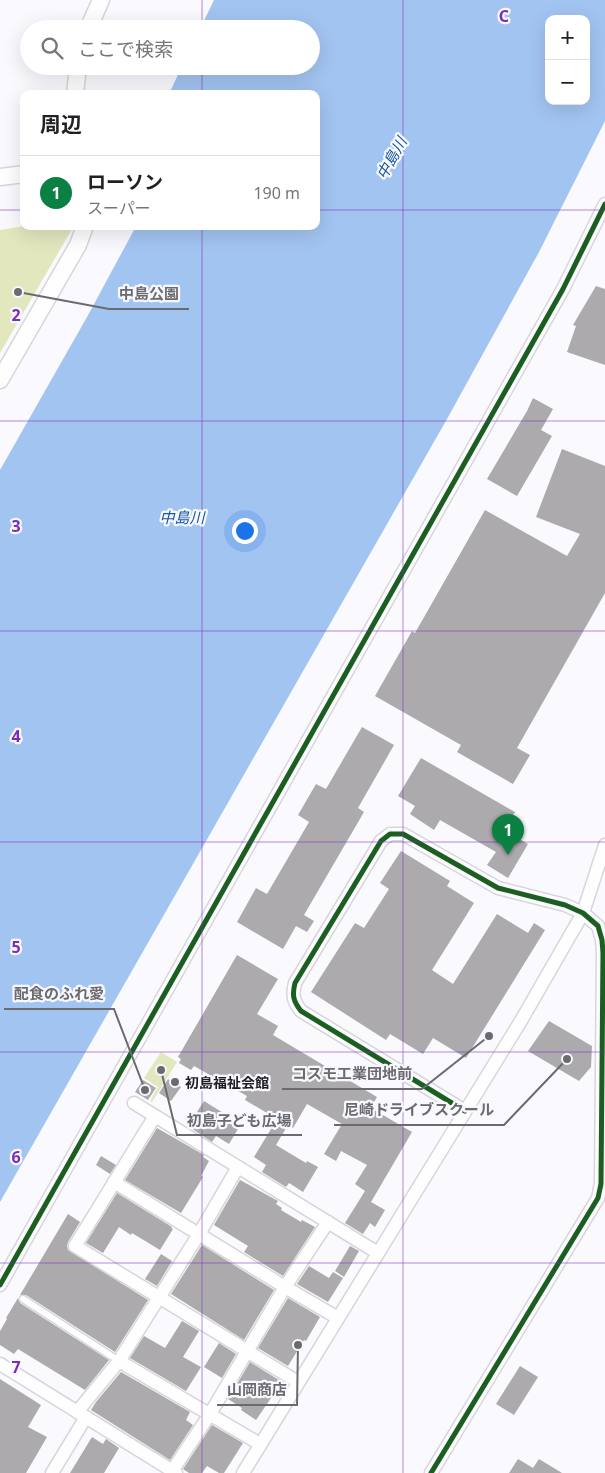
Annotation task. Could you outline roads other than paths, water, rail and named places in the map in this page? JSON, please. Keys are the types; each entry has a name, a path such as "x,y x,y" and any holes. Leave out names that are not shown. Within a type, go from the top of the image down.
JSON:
{"street":[{"path":"92,20 101,0"},
{"path":"75,90 77,75"},
{"path":"0,177 20,174"},
{"path":"0,1285 563,289 605,204"},
{"path":"0,380 78,245 84,230"},
{"path":"431,1473 595,1204 600,1192 603,953 598,926 583,913 565,905 498,888 403,834 390,834 381,841 295,983 292,994 295,1003 301,1011 465,1112"},
{"path":"243,1473 522,1019 583,913 605,845"},
{"path":"134,1103 378,1253"},
{"path":"155,1116 75,1246 298,1382"},
{"path":"52,1473 82,1414 160,1298 238,1167"},
{"path":"114,1182 338,1318"},
{"path":"0,1364 174,1472 285,1287 328,1222"},
{"path":"119,1361 260,1444"}],"lane":[{"path":"23,1299 119,1361"}],"water":[{"name":"中島川","path":"214,0 605,0 605,121 539,252 447,419 0,1202 0,470 134,230 320,230 320,90 171,90 178,75 320,75 320,20 204,20"}],"place":[{"name":"中島公園","path":"18,292"},
{"name":"ローソン","path":"508,855"},
{"name":"コスモ工業団地前","path":"489,1036"},
{"name":"尼崎ドライブスクール","path":"567,1059"},
{"name":"初島子ども広場","path":"161,1070"},
{"name":"初島福祉会館","path":"175,1082"},
{"name":"配食のふれ愛","path":"145,1090"},
{"name":"山岡商店","path":"298,1345"}]}
